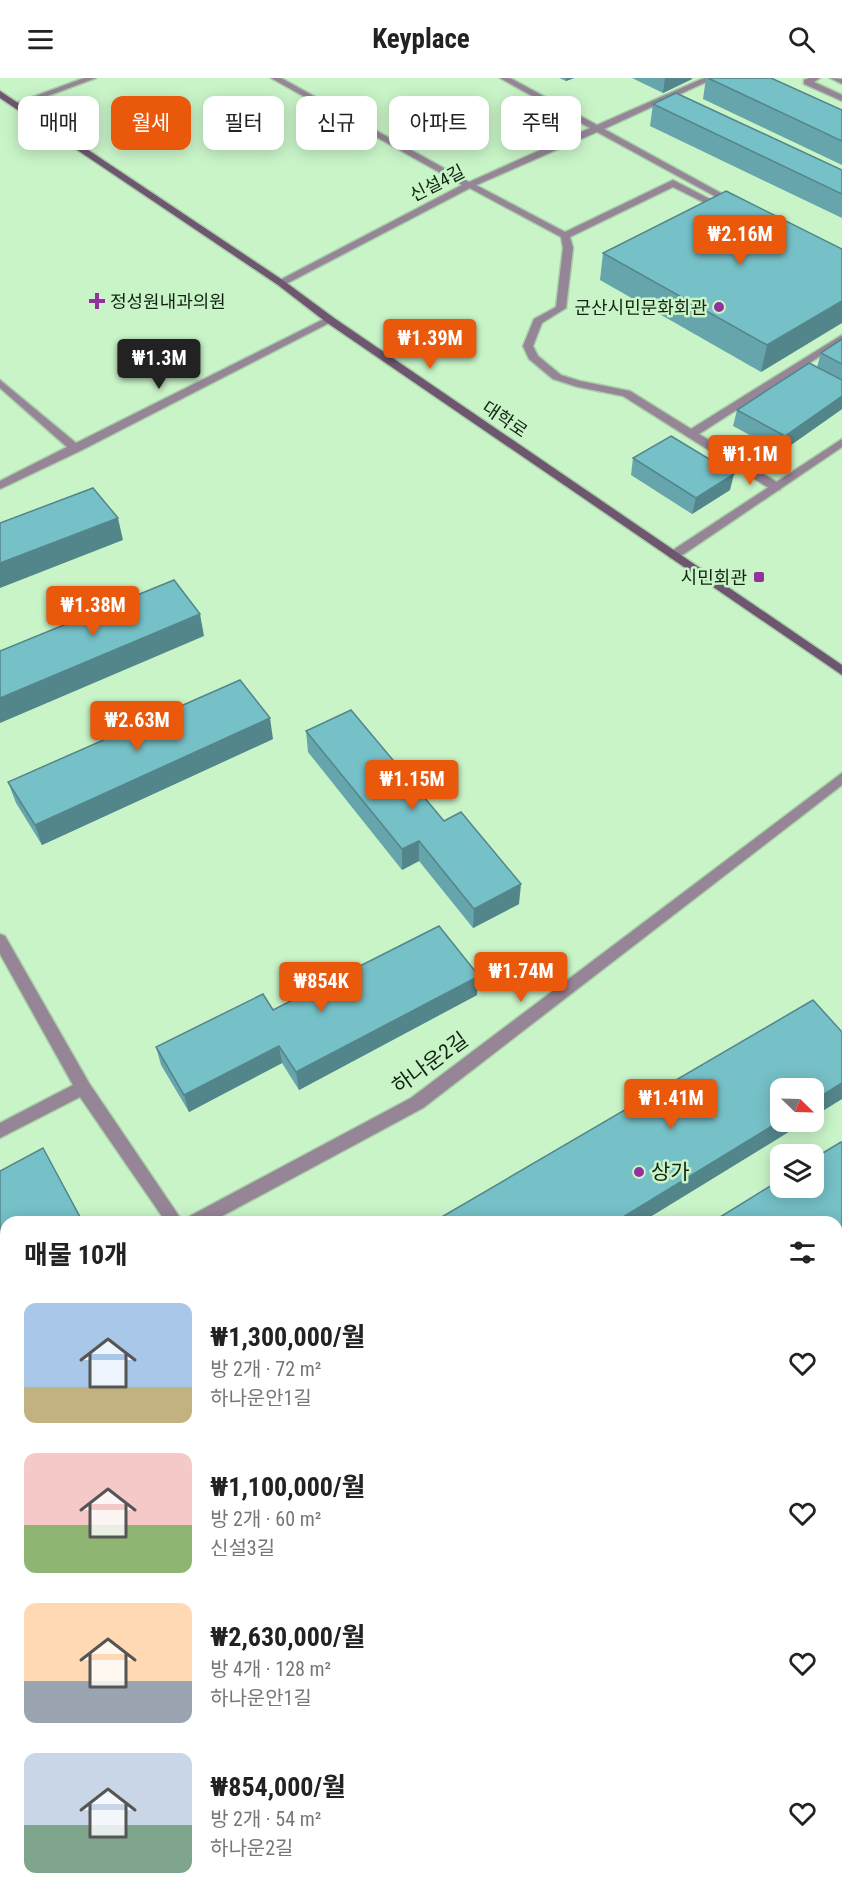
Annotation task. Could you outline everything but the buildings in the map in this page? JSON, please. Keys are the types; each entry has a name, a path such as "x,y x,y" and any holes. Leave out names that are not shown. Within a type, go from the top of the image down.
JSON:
{"street":[{"path":"15,105 92,78"},
{"path":"275,78 565,236 568,248 561,308 538,321 528,346 533,357 557,377 597,390 626,393 776,487"},
{"path":"504,78 738,211 673,183 565,236"},
{"name":"신설4길","path":"281,283 469,185 711,78"},
{"path":"816,78 807,82 842,98"},
{"path":"834,78 842,82"},
{"name":"대학로","path":"0,94 281,283 330,320 842,671"},
{"path":"0,485 330,320"},
{"path":"691,434 842,338"},
{"path":"0,383 76,449"},
{"path":"674,555 842,442"},
{"name":"하나운2길","path":"207,1216 417,1103 842,778"},
{"path":"0,940 83,1088 171,1216"},
{"path":"0,1131 83,1088"}],"place":[{"name":"정성원내과의원","path":"97,301"},
{"name":"군산시민문화회관","path":"719,307"},
{"name":"시민회관","path":"759,577"},
{"name":"상가","path":"639,1172"}]}
